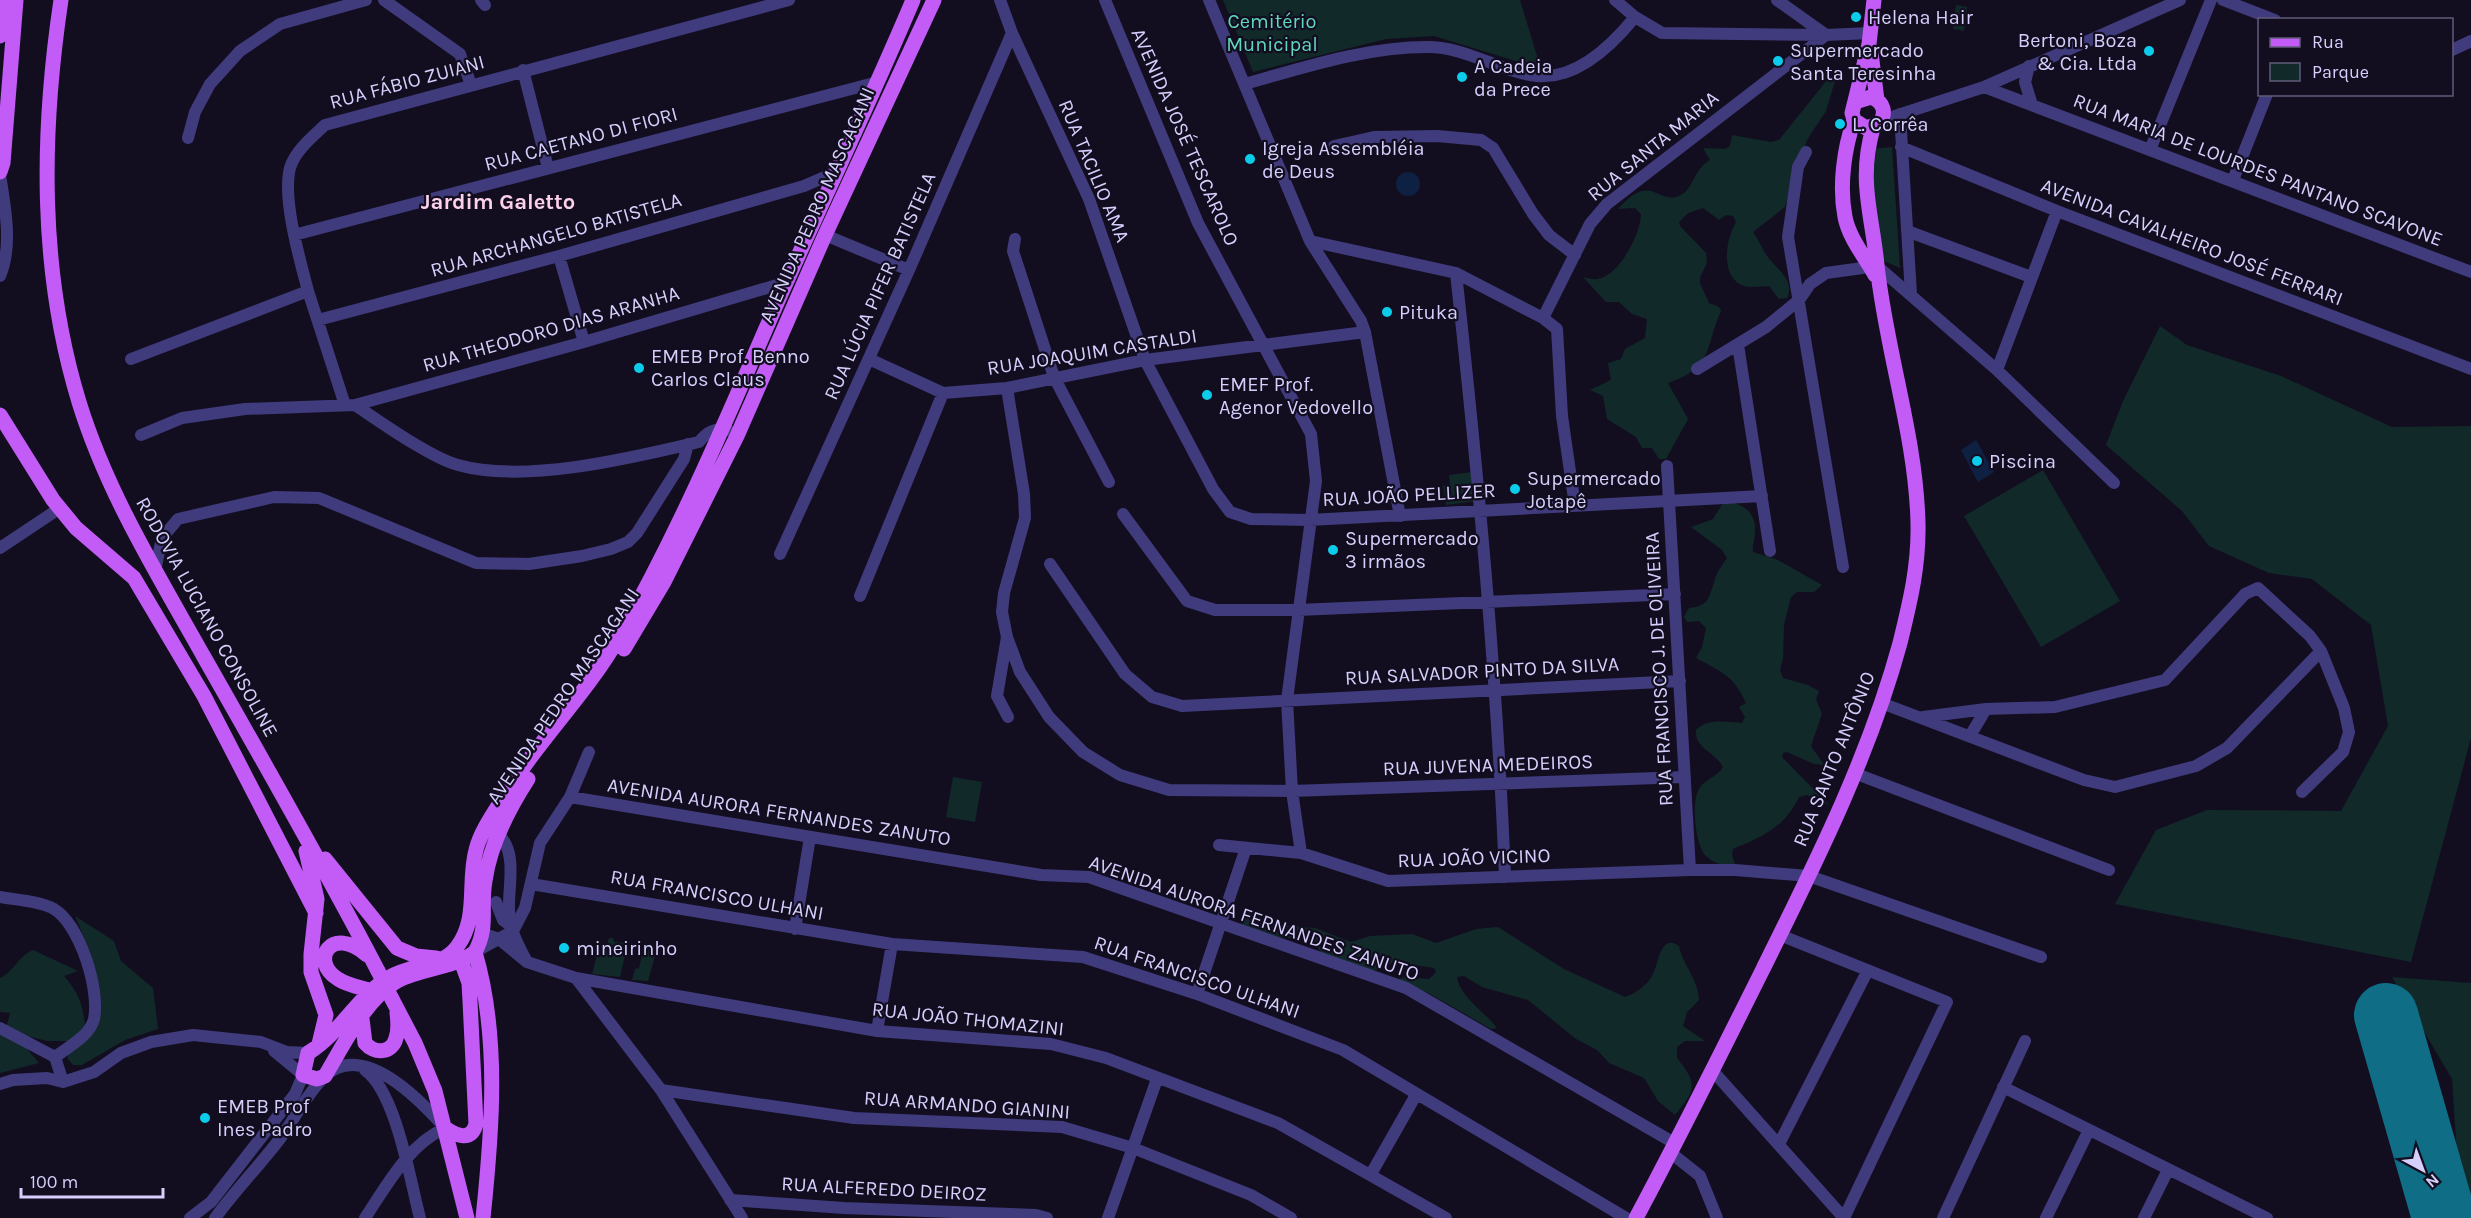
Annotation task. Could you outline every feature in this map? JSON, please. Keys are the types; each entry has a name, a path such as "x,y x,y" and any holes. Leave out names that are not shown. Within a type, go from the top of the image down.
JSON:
{"main road":[{"name":"RODOVIA LUCIANO CONSOLINE","path":"61,0 51,68 46,177 48,236 58,310 83,412 110,483 155,571 301,828 415,1043 435,1091 467,1218"},
{"name":"AVENIDA PEDRO MASCAGANI","path":"459,954 471,911 476,849 490,835 551,746 614,665 663,582 718,458 723,429 913,0"},
{"name":"AVENIDA PEDRO MASCAGANI","path":"718,458 737,436 825,235 934,0"},
{"name":"RUA SANTO ANTÔNIO","path":"1874,0 1870,39 1856,96 1858,101 1852,113 1854,120 1847,145 1844,182 1845,218 1860,251 1875,271"},
{"path":"0,36 9,6"},
{"path":"0,174 3,163 9,6"},
{"name":"RUA SANTO ANTÔNIO","path":"1636,1218 1674,1149 1809,876 1884,704 1916,581 1918,523 1912,462 1875,271 1865,185 1865,154 1884,111 1880,102 1870,39"},
{"path":"1858,101 1871,97 1880,102"},
{"path":"1854,120 1859,125 1876,126"},
{"path":"0,415 60,508 76,528 134,578 204,696 316,913"},
{"path":"301,828 315,888 316,913 311,965 313,980 326,1015 316,1048 303,1075 317,1079 325,1076 375,998 397,981 459,954"},
{"path":"301,828 389,941 409,954 445,958"},
{"name":"AVENIDA PEDRO MASCAGANI","path":"476,951 484,934 482,907 490,835"},
{"path":"471,911 475,923 484,934"},
{"path":"369,990 338,979 328,969 325,954 332,945 343,942 355,945 375,965"},
{"path":"316,1048 369,990 393,974 476,951 490,1038 491,1142 483,1218"},
{"path":"445,1128 465,1137 471,1134 476,1124 469,983 459,954"},
{"path":"362,1019 364,1043 372,1050 381,1051 390,1047 397,1037 395,1004"},
{"path":"316,1048 333,1046 337,1057"}],"street":[{"path":"188,138 195,112 210,84 240,51 280,24 366,0"},
{"path":"384,0 460,54 471,85"},
{"name":"RUA FÁBIO ZUIANI","path":"350,405 308,291 294,235 289,185 290,167 301,149 325,125 789,0"},
{"name":"RUA TACILIO AMA","path":"1000,0 1012,33 1089,198 1144,360 1213,489 1230,512 1251,519 1309,520"},
{"name":"AVENIDA JOSÉ TESCAROLO","path":"1105,0 1198,223 1266,346 1311,434 1316,481 1309,520"},
{"path":"1209,0 1310,241 1365,332 1400,516"},
{"path":"1615,0 1635,17 1662,33 1826,35 1870,39"},
{"path":"1777,0 1826,35"},
{"path":"1876,126 1897,115 1984,87 2180,0"},
{"path":"2150,150 2211,0"},
{"path":"2223,0 2270,18"},
{"path":"1245,84 1318,63 1390,48 1431,47 1473,55 1538,76 1563,72 1593,60 1614,43 1635,17"},
{"name":"RUA LÚCIA PIFER BATISTELA","path":"780,554 909,270 1012,33"},
{"name":"RUA SANTA MARIA","path":"1543,318 1590,224 1606,204 1826,35"},
{"path":"2453,49 2471,41"},
{"path":"2029,66 2025,82 2032,105"},
{"path":"523,70 548,168"},
{"name":"RUA CAETANO DI FIORI","path":"294,235 878,82"},
{"name":"RUA MARIA DE LOURDES PANTANO SCAVONE","path":"1984,87 2471,272"},
{"path":"2233,180 2266,96"},
{"path":"1880,102 1897,115 1911,294"},
{"path":"1334,146 1374,137 1437,136 1481,140 1493,148 1533,214 1549,235 1575,255"},
{"name":"AVENIDA CAVALHEIRO JOSÉ FERRARI","path":"1901,147 2057,212 2471,369"},
{"path":"1806,152 1798,167 1788,237 1843,567"},
{"name":"RUA ARCHANGELO BATISTELA","path":"318,320 559,256 804,186 836,172"},
{"path":"0,174 6,228 5,258 0,276"},
{"path":"804,186 824,199"},
{"path":"1997,370 2057,212"},
{"path":"1907,231 2031,277"},
{"path":"825,235 909,270"},
{"path":"1015,239 1013,250 1054,377 1109,482"},
{"path":"1310,241 1456,273 1543,318 1557,329 1562,416 1575,506"},
{"path":"559,256 584,342"},
{"path":"1698,369 1766,327 1799,300 1810,284 1827,273 1875,271 1911,294 1997,370 2114,483"},
{"path":"1456,273 1482,511 1486,602 1496,690 1502,785 1505,877"},
{"name":"RUA THEODORO DIAS ARANHA","path":"141,435 182,418 214,413 245,409 350,405 584,342 787,282"},
{"path":"758,289 777,304"},
{"path":"131,359 308,291"},
{"name":"RUA JOAQUIM CASTALDI","path":"869,359 943,393 1007,388 1144,360 1365,332"},
{"path":"1738,345 1770,551"},
{"path":"1007,388 1024,494 1025,518 1004,593 1002,612 1007,637 997,696 1008,717"},
{"path":"860,596 943,393"},
{"path":"378,421 379,398"},
{"path":"350,405 457,465 486,469 537,471 582,465 693,443 718,458"},
{"path":"155,571 162,538 178,519 274,497 319,498 476,563 529,564 582,556 611,549 628,542 638,533 693,443 706,433 723,429 737,436"},
{"name":"RUA FRANCISCO J. DE OLIVEIRA","path":"1667,466 1690,870"},
{"name":"RUA JOÃO PELLIZER","path":"1309,520 1762,496"},
{"path":"0,548 60,508"},
{"path":"1123,514 1187,601 1215,610 1298,610 1675,594"},
{"path":"1301,853 1292,791 1287,700 1309,520"},
{"name":"RUA SALVADOR PINTO DA SILVA","path":"1050,564 1125,674 1152,697 1182,706 1680,681"},
{"path":"1923,717 1986,709 2055,707 2165,680 2250,590 2258,588 2310,636 2321,651 2344,708 2349,732 2343,752 2302,792"},
{"name":"RUA JUVENA MEDEIROS","path":"1007,637 1020,672 1049,717 1083,752 1120,775 1169,790 1292,791 1685,777"},
{"path":"1884,704 2084,780 2115,786 2196,766 2227,748 2321,651"},
{"path":"1970,736 1986,709"},
{"path":"476,951 512,929 525,908 540,843 570,797 589,752"},
{"path":"1854,772 2109,870"},
{"name":"AVENIDA AURORA FERNANDES ZANUTO","path":"570,797 1041,875 1089,877 1406,988 1674,1149 1700,1176 1717,1218"},
{"path":"490,835 506,841 510,864 509,911 512,929 527,962"},
{"path":"795,929 810,837"},
{"name":"RUA JOÃO VICINO","path":"1219,845 1301,853 1388,881 1690,870 1735,870 1809,876 2041,957"},
{"path":"1197,994 1246,848"},
{"name":"RUA FRANCISCO ULHANI","path":"531,884 892,944 1083,957 1197,994 1343,1050 1626,1218"},
{"path":"0,897 52,908 67,919 84,953 92,982 94,1019 87,1032 56,1057"},
{"path":"496,902 503,920 512,929"},
{"path":"484,934 499,939 527,962"},
{"path":"1712,1070 1844,1218 1947,1002 1780,935"},
{"path":"877,1031 892,944"},
{"name":"RUA JOÃO THOMAZINI","path":"527,962 576,978 877,1031 1051,1044 1106,1058 1278,1123 1446,1218"},
{"path":"1779,1144 1868,970"},
{"path":"576,978 661,1090 742,1218"},
{"path":"0,1028 56,1057 63,1082"},
{"path":"0,1084 14,1080 47,1078 63,1082 94,1072 121,1053 152,1042 193,1035 261,1042 287,1052 316,1048"},
{"path":"1943,1218 2025,1041"},
{"path":"190,1218 211,1202 295,1094 303,1075 261,1042"},
{"path":"359,1065 380,1086 403,1144 420,1218"},
{"path":"215,1218 278,1140 325,1076 340,1067 359,1065 370,1067 404,1087 445,1128 433,1134 405,1160 364,1218"},
{"path":"1108,1218 1157,1079"},
{"path":"2003,1087 2267,1218"},
{"name":"RUA ARMANDO GIANINI","path":"661,1090 854,1118 1062,1127 1133,1148 1251,1195 1291,1218"},
{"path":"1371,1174 1416,1095"},
{"path":"2046,1218 2089,1130"},
{"path":"2144,1218 2168,1170"},
{"name":"RUA ALFEREDO DEIROZ","path":"730,1200 1039,1217"}],"green space":[{"name":"Cemitério Municipal","path":"1223,0 1520,0 1541,69 1434,36 1386,39 1253,72"},
{"path":"1956,5 1967,7 1964,31 1953,29"},
{"path":"1838,71 1826,111 1807,140 1785,207 1753,232 1769,259 1787,280 1789,291 1787,298 1779,299 1769,286 1744,286 1731,275 1727,257 1732,229 1736,222 1733,216 1726,215 1719,220 1703,208 1688,213 1679,222 1680,226 1706,253 1707,263 1700,277 1700,283 1709,303 1719,307 1721,311 1701,363 1683,377 1668,383 1688,419 1666,459 1659,459 1652,448 1642,448 1636,437 1607,419 1603,396 1590,390 1611,380 1608,363 1621,359 1625,349 1645,338 1647,319 1632,314 1619,302 1606,302 1583,277 1595,279 1605,276 1621,263 1627,253 1637,232 1641,214 1635,208 1618,209 1630,198 1639,192 1647,191 1666,197 1681,195 1700,168 1710,160 1703,148 1725,149 1730,146 1732,135 1771,142 1779,140 1831,75"},
{"path":"1892,147 1900,268 1882,260 1874,211 1871,149"},
{"path":"2160,326 2187,345 2281,376 2392,427 2471,426 2471,738 2411,962 2115,904 2156,830 2207,810 2341,811 2388,726 2371,625 2312,579 2269,573 2209,546 2182,511 2106,445 2123,401"},
{"path":"2043,470 2120,601 2041,647 1964,516"},
{"path":"1472,472 1476,501 1446,505 1443,486 1450,485 1449,475"},
{"path":"1725,500 1747,510 1754,519 1753,552 1778,560 1822,585 1814,592 1797,592 1791,597 1784,625 1783,658 1780,670 1783,678 1808,685 1819,691 1816,699 1822,714 1811,746 1824,765 1814,764 1787,752 1783,753 1782,757 1829,805 1807,795 1799,797 1787,816 1772,830 1733,849 1732,855 1736,868 1709,859 1699,843 1695,813 1697,795 1699,789 1723,767 1698,741 1696,730 1712,722 1742,723 1745,717 1739,707 1746,703 1732,681 1696,658 1702,647 1706,628 1699,621 1687,622 1684,617 1689,608 1701,605 1708,600 1717,574 1727,558 1722,550 1691,527 1713,519"},
{"path":"953,777 982,782 975,822 946,817"},
{"path":"1252,915 1274,925 1315,928 1351,942 1370,936 1412,934 1436,943 1476,929 1498,927 1564,969 1625,997 1647,983 1664,947 1673,943 1679,946 1696,985 1699,1000 1687,1012 1683,1026 1705,1041 1685,1041 1677,1047 1677,1058 1691,1081 1690,1093 1675,1115 1658,1101 1644,1078 1609,1063 1597,1050 1576,1039 1528,1000 1482,987 1464,976 1457,977 1468,998 1497,1028 1491,1029 1430,994 1397,980 1404,977 1429,979 1436,972 1434,968 1394,962 1377,970 1365,969 1323,957 1314,940 1263,934 1253,931 1239,920 1243,916"},
{"path":"75,916 114,941 121,961 153,988 158,1029 125,1040 82,1065 73,1065 67,1058 71,1048 68,1041 47,1041 24,1035 22,1043 39,1063 0,1073 0,1031 6,1028 10,1013 0,1012 0,978 28,952 33,950 78,971 64,976 79,999 85,1026 89,1028 100,1018 87,945"},
{"path":"609,938 613,938 614,942 628,943 620,977 592,974 597,955 603,956"},
{"path":"645,943 658,945 648,981 632,980 635,969 639,968"},
{"path":"2392,977 2471,983 2471,1218 2461,1218 2452,1079"}],"water":[{"path":"1408,172 1417,175 1420,184 1417,193 1408,196 1399,193 1396,184 1399,175"},
{"name":"Piscina","path":"1976,440 1994,472 1978,482 1961,450"}],"runway":[{"path":"2386,1015 2442,1210"}],"place":[{"name":"Helena Hair","path":"1856,17"},
{"name":"Bertoni, Boza & Cia. Ltda","path":"2149,51"},
{"name":"Supermercado Santa Teresinha","path":"1778,61"},
{"name":"A Cadeia da Prece","path":"1462,77"},
{"name":"L. Corrêa","path":"1840,124"},
{"name":"Igreja Assembléia de Deus","path":"1250,159"},
{"name":"Pituka","path":"1387,312"},
{"name":"EMEB Prof. Benno Carlos Claus","path":"639,368"},
{"name":"EMEF Prof. Agenor Vedovello","path":"1207,395"},
{"name":"Piscina","path":"1977,461"},
{"name":"Supermercado Jotapê","path":"1515,489"},
{"name":"Supermercado 3 irmãos","path":"1333,550"},
{"name":"mineirinho","path":"564,948"},
{"name":"EMEB Prof Ines Padro","path":"205,1118"}],"district":[{"name":"Jardim Galetto","path":"498,202"}]}
